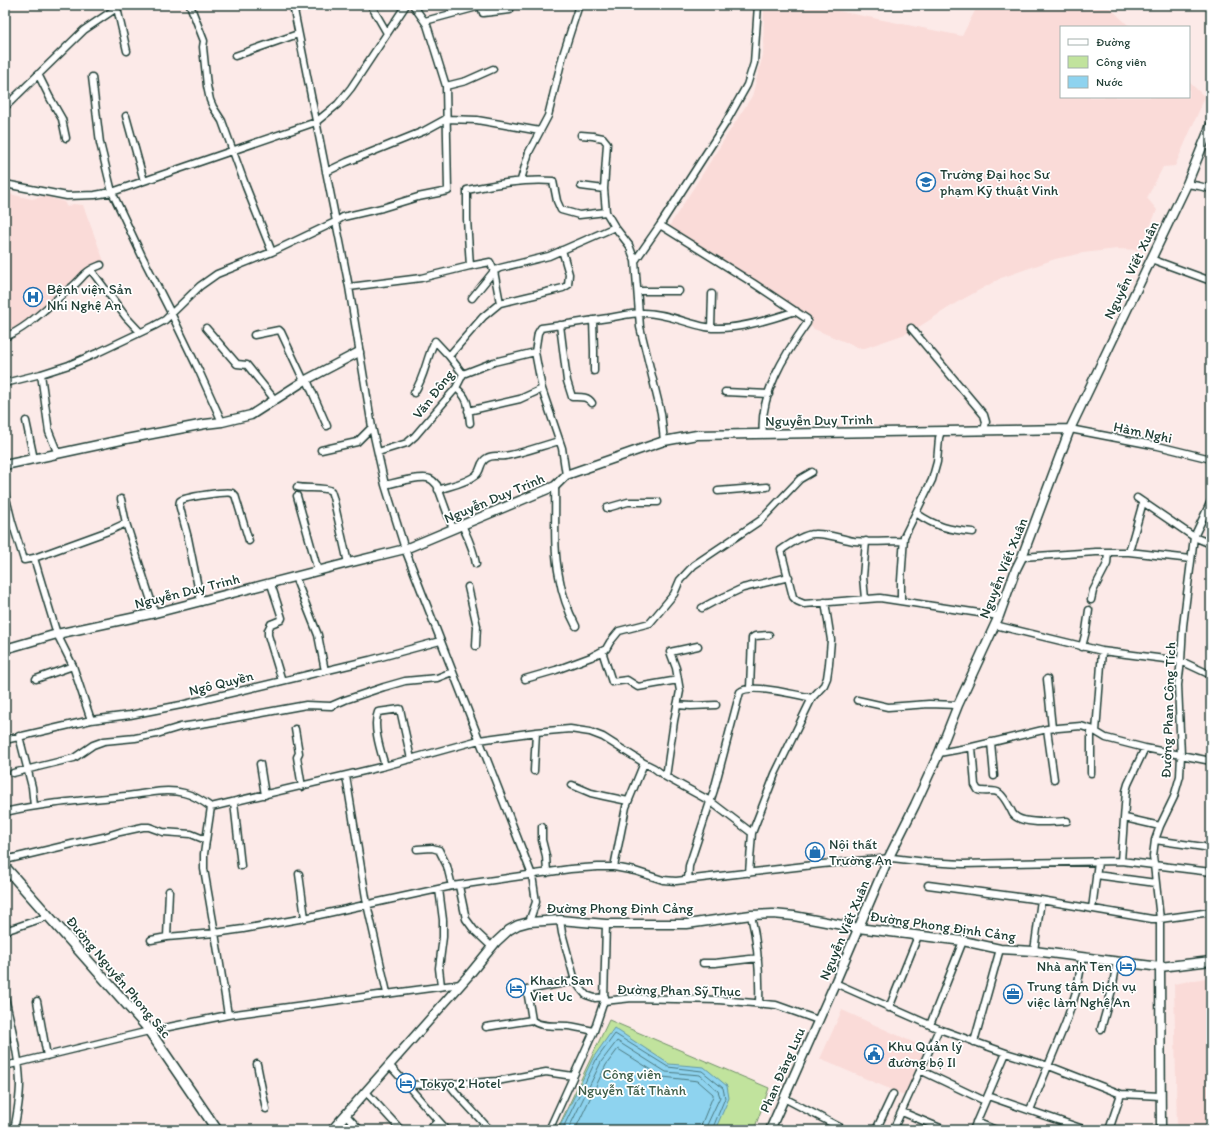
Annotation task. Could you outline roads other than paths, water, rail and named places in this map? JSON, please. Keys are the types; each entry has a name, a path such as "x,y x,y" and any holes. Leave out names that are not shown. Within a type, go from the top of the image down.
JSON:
{"main road":[{"name":"Đường Nguyễn Phong Sắc","path":"5,866 149,1030 214,1129"}],"street":[{"path":"190,5 204,41 203,47 210,100 222,121 272,252"},
{"path":"293,5 349,287 372,427 385,485 405,549 532,875 536,902 529,922"},
{"path":"5,184 67,196 95,195 112,192 316,122 338,104 351,88 406,5"},
{"path":"5,383 69,365 165,320 208,279 272,252 343,217 382,208 418,197 448,191 446,86 425,20 413,5"},
{"path":"521,180 530,152 548,116 579,5"},
{"path":"635,261 660,226 725,124 746,85 754,63 758,5"},
{"path":"425,20 481,6 483,13 510,10"},
{"path":"5,107 84,30 119,7 128,50"},
{"path":"372,7 387,33"},
{"path":"235,56 298,34"},
{"path":"446,86 466,81 493,69"},
{"path":"38,74 62,118 66,138"},
{"path":"92,77 100,143 112,192 142,256 172,314 222,422"},
{"path":"126,116 144,181"},
{"path":"326,172 424,131 446,119 477,120 540,131"},
{"name":"Nguyễn Viết Xuân","path":"818,1020 888,859 939,753 958,705 999,616 1070,429 1187,184 1211,125"},
{"path":"581,135 603,138 607,143 604,189 606,212 629,245 635,261 640,327 661,413 664,441"},
{"path":"470,266 467,190 503,182 521,180 553,181 557,201 561,210 579,216 606,212"},
{"path":"1187,184 1211,189"},
{"path":"581,186 604,189"},
{"path":"660,226 807,319 807,323 780,366 769,394 763,416 763,434"},
{"path":"472,298 494,271 507,266 550,256 615,227"},
{"path":"449,356 483,317 500,302 563,288 568,285 569,274 562,250"},
{"path":"1151,259 1211,281"},
{"path":"349,287 420,278 490,262 494,271 500,302"},
{"path":"5,337 32,320 73,286 86,273 101,265"},
{"path":"91,270 126,317 140,332"},
{"path":"638,291 679,291"},
{"path":"711,328 712,294"},
{"path":"566,475 562,448 542,389 535,352 538,333 541,328 639,313 664,315 711,328 730,328 778,317 796,311"},
{"path":"593,320 594,371"},
{"path":"560,325 567,381 572,397 586,397 592,403"},
{"path":"206,328 237,364 247,365 275,400"},
{"path":"254,334 279,330 281,332 327,426"},
{"path":"913,331 984,415 986,422 984,430"},
{"path":"414,393 420,384 431,348 435,341 463,374"},
{"path":"5,465 147,434 222,422 251,415 306,381 359,352"},
{"name":"Văn Đông","path":"378,452 407,443 415,436 456,388 463,374 494,362 535,352"},
{"path":"41,374 49,432 58,454"},
{"path":"456,388 466,398 470,423"},
{"path":"468,411 520,399 542,389"},
{"path":"725,392 769,394"},
{"path":"26,421 34,459"},
{"path":"321,450 358,442 372,427"},
{"name":"Nguyễn Duy Trinh","path":"5,649 57,634 201,602 405,549 555,486 566,475 664,441 697,435 1070,429"},
{"name":"Hàm Nghi","path":"1070,429 1158,446 1211,459"},
{"path":"901,601 903,541 905,532 916,514 935,471 941,431"},
{"path":"438,490 474,476 479,472 482,461 488,457 493,455 506,456 559,441"},
{"path":"525,679 556,670 591,657 606,649 619,631 650,623 674,594 680,580 694,565 761,520 800,479 812,472"},
{"path":"385,485 428,478 432,480 438,490 453,529"},
{"path":"555,486 556,549 559,576 570,614 576,626"},
{"path":"297,487 313,489 325,488 331,492 348,563"},
{"path":"718,491 767,487"},
{"path":"201,602 188,538 179,504 180,502 194,497 232,493 235,495 249,542"},
{"path":"5,494 24,560 34,558 112,530 126,523"},
{"path":"297,496 318,571"},
{"path":"121,498 126,523 154,613"},
{"path":"1137,498 1194,538 1211,544"},
{"name":"Đường Phan Công Tích","path":"1160,967 1160,919 1153,856 1155,840 1174,797 1180,776 1181,755 1178,685 1181,661 1182,626 1194,538 1211,501"},
{"path":"608,508 628,502 658,502"},
{"path":"1129,552 1143,502"},
{"path":"916,514 931,524 953,530 973,532"},
{"path":"462,525 468,535 476,564"},
{"path":"903,541 851,540 827,534 810,534 781,550 793,597 797,602 804,604 880,598 999,616"},
{"path":"865,599 863,577 864,550 866,541"},
{"path":"1091,600 1093,591 1107,564 1108,552"},
{"path":"1022,557 1129,552 1192,559"},
{"path":"34,558 57,634 72,666 92,720"},
{"path":"295,577 318,635 325,671"},
{"path":"702,608 743,588 789,577"},
{"path":"271,584 282,618 281,620 271,624 268,630 268,635 282,681"},
{"path":"468,588 477,626 476,646"},
{"path":"749,873 752,833 776,774 812,698 824,685 829,664 831,640 825,602"},
{"path":"1082,647 1086,631 1088,610"},
{"path":"995,625 1102,652 1181,661 1211,675"},
{"path":"750,688 752,638 755,636 769,635"},
{"name":"Ngô Quyền","path":"5,740 92,720 156,710 325,671 440,641"},
{"path":"666,777 680,692 676,668 670,652 698,646"},
{"path":"602,651 612,682 627,680 638,687 678,680"},
{"path":"1091,773 1102,652"},
{"path":"36,679 72,666"},
{"path":"13,773 74,758 93,745 104,741 135,738 157,734 180,727 306,705 331,706 345,700 405,681 437,678 452,672"},
{"path":"1048,679 1054,779"},
{"path":"688,880 689,866 714,790 740,692 743,689 750,688 766,689 812,698"},
{"path":"857,700 888,707 929,704 958,705"},
{"path":"677,705 691,706 716,704"},
{"path":"385,766 377,726 377,714 382,710 400,709 411,759"},
{"path":"939,753 972,747 1050,728 1081,726 1106,738 1145,748 1211,761"},
{"path":"295,729 302,787"},
{"path":"5,812 34,806 163,791 183,793 211,807 346,776 479,740 570,729 590,732 603,738 654,768 666,777 710,801 752,833"},
{"path":"534,771 536,732"},
{"path":"19,736 32,787 34,806"},
{"path":"991,742 994,776"},
{"path":"972,747 975,785 978,790 1001,794 1019,819 1041,822 1067,821"},
{"path":"1121,861 1126,791 1145,748"},
{"path":"614,867 628,800 644,763"},
{"path":"260,764 265,795"},
{"path":"346,776 367,904 387,993"},
{"path":"572,785 598,795 628,800"},
{"path":"234,802 241,866"},
{"path":"211,807 204,854 204,869 228,1016"},
{"path":"1125,818 1160,826"},
{"path":"5,866 72,844 143,827 149,827 163,832 192,834 206,840"},
{"path":"542,827 542,840 548,873"},
{"path":"1155,840 1211,848"},
{"path":"417,849 432,848 439,850 456,886 466,919 474,930 492,947"},
{"path":"151,940 167,937 215,933 305,918 456,886 587,868 614,867 635,871 663,880 676,881 822,864 888,859 963,864 1121,861 1211,872"},
{"path":"1092,909 1098,862"},
{"path":"299,874 305,918"},
{"path":"1096,875 1156,883"},
{"path":"928,885 1041,900 1145,918 1160,919 1211,912"},
{"path":"439,889 443,920 439,968 441,986"},
{"path":"167,937 169,891"},
{"path":"1034,951 1041,900"},
{"name":"Đường Phong Định Cảng","path":"332,1130 492,947 509,930 518,925 529,922 560,920 606,924 687,924 750,915 773,914 794,916 858,928 963,941 1000,949 1034,951 1160,967 1211,961"},
{"path":"750,915 756,937 760,977 759,1004"},
{"path":"5,931 49,916"},
{"path":"560,920 575,981 586,995 604,999 606,924"},
{"path":"889,1008 918,936"},
{"path":"930,1025 963,941"},
{"path":"974,1042 1000,949"},
{"path":"1030,1110 1049,1066 1076,992 1084,957"},
{"path":"703,963 758,958"},
{"path":"1101,1030 1112,990 1117,961"},
{"path":"1160,967 1161,1130"},
{"path":"532,1020 527,990 575,981"},
{"path":"835,983 939,1029 1006,1053 1049,1066 1121,1094 1160,1096"},
{"path":"5,1066 149,1030 228,1016 461,984"},
{"path":"5,997 18,1063 20,1084 14,1130"},
{"name":"Đường Phan Sỹ Thục","path":"549,1130 594,1031 604,999 632,998 719,1000 776,1005 818,1020"},
{"path":"37,1001 47,1056"},
{"path":"486,1027 532,1020 542,1024 575,1027 594,1031"},
{"name":"Phan Đăng Lưu","path":"770,1130 818,1020"},
{"path":"893,1130 939,1029"},
{"path":"973,1130 1006,1053"},
{"path":"257,1064 266,1109"},
{"path":"389,1065 447,1130"},
{"path":"920,1070 986,1098 1030,1110 1086,1130"},
{"path":"408,1085 497,1081 546,1072 573,1076"},
{"path":"449,1084 490,1130"},
{"path":"366,1092 401,1130"},
{"path":"876,1130 893,1094"},
{"path":"1109,1130 1121,1094"},
{"path":"784,1098 845,1130"},
{"path":"902,1112 945,1130"},
{"path":"346,1115 360,1130"},
{"path":"429,1130 438,1121"},
{"path":"976,1122 996,1130"}],"water":[{"name":"Công viên Nguyễn Tất Thành","path":"614,1028 669,1064 704,1067 727,1086 729,1098 715,1130 558,1130 593,1058"}],"place":[{"name":"Trường Đại học Sư phạm Kỹ thuật Vinh","path":"926,182"},
{"name":"Bệnh viện Sản Nhi Nghệ An","path":"33,297"},
{"name":"Nội thất Trường An","path":"815,852"},
{"name":"Nhà anh Ten","path":"1126,966"},
{"name":"Khach San Viet Uc","path":"516,988"},
{"name":"Trung tâm Dịch vụ việc làm Nghệ An","path":"1013,994"},
{"name":"Khu Quản lý đường bộ II","path":"874,1054"},
{"name":"Tokyo 2 Hotel","path":"406,1083"}]}
